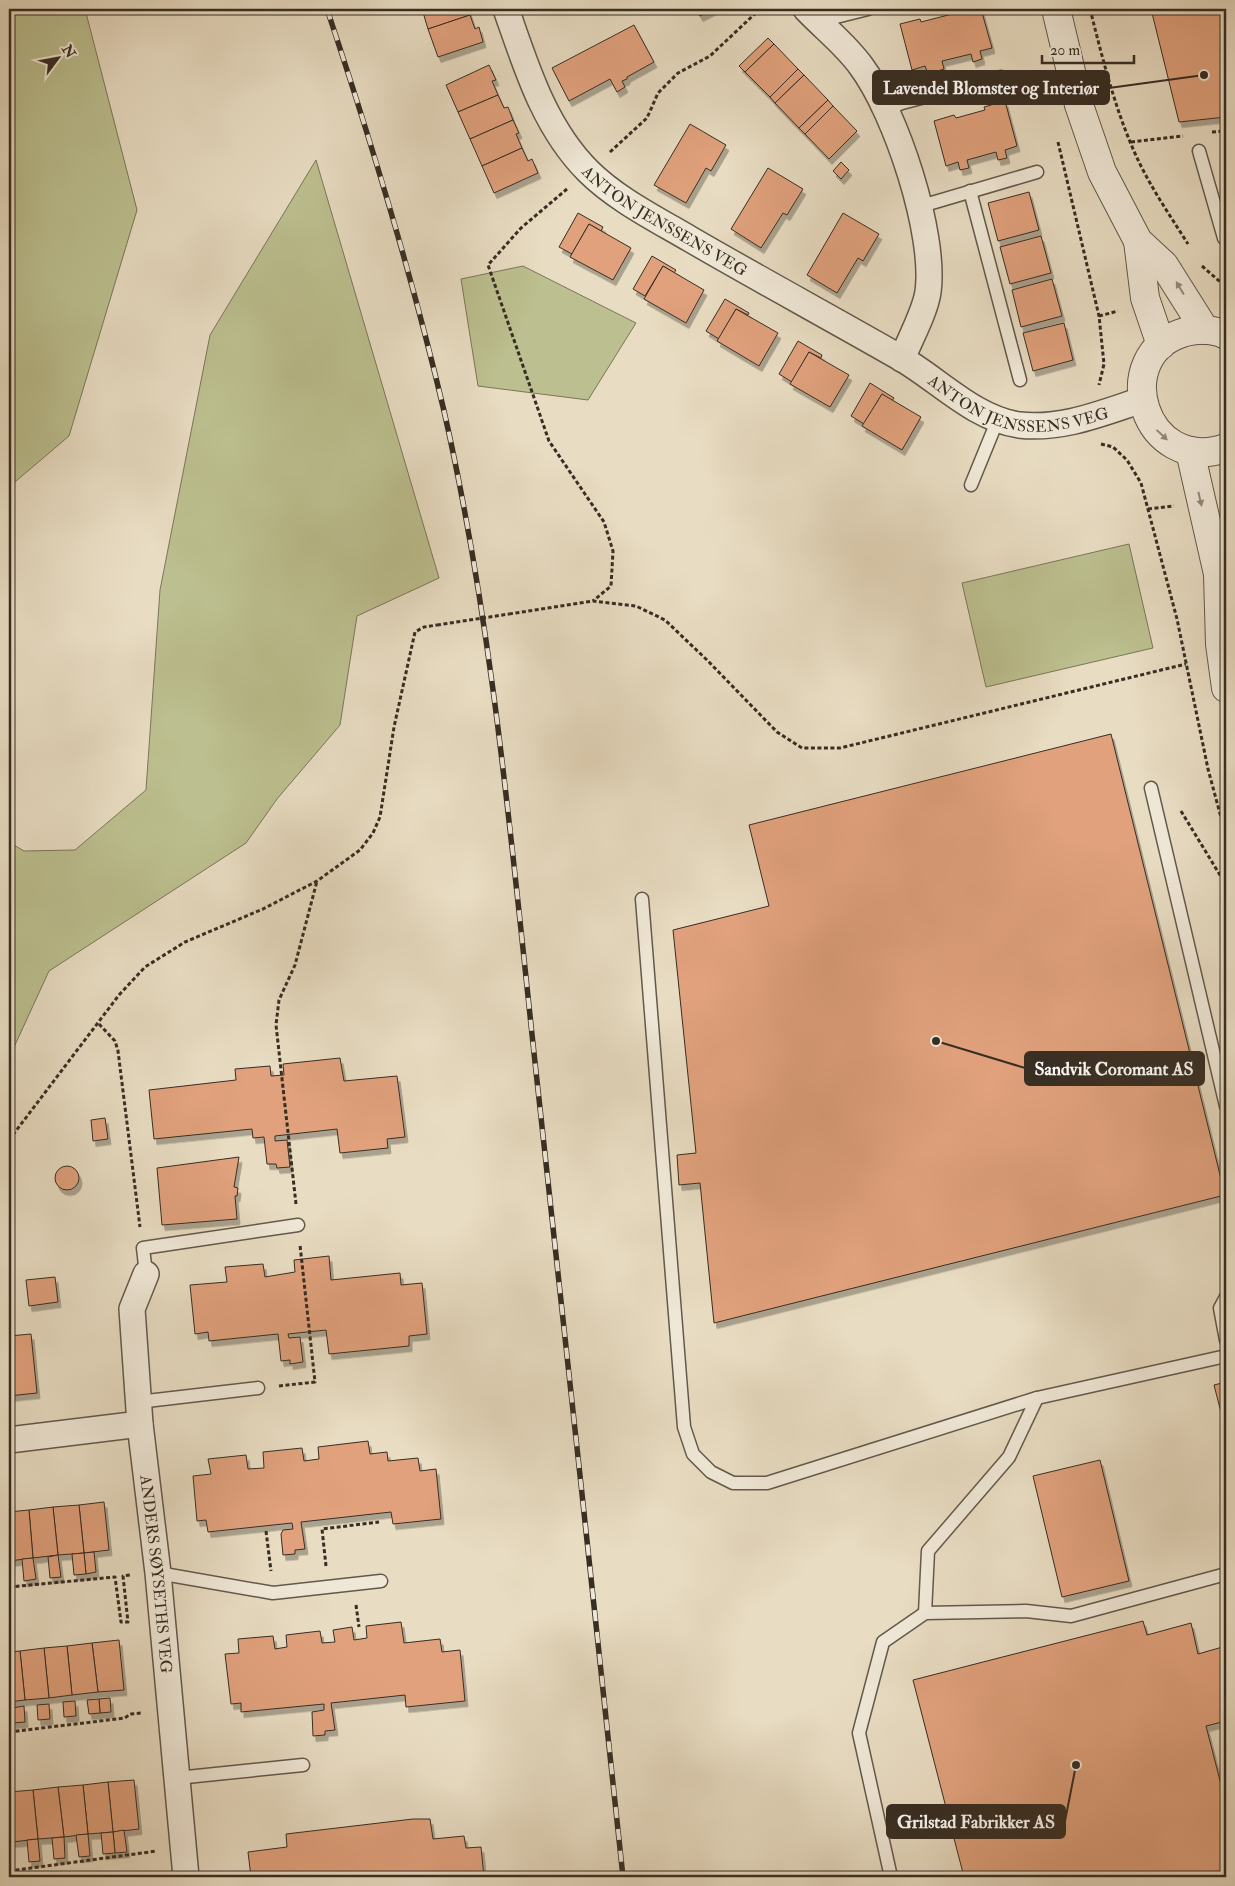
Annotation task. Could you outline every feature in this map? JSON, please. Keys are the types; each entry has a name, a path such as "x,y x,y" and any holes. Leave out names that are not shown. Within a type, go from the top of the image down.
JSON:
{"street":[{"name":"ANTON JENSSENS VEG","path":"506,9 536,93 555,128 588,172 645,212 778,291 902,359 955,396 998,419 1018,424 1066,424 1142,400"},
{"path":"806,9 860,64 887,109 898,136 918,207 927,242 928,293 902,359"},
{"path":"1056,9 1080,105 1102,172 1138,242 1145,298 1161,346"},
{"path":"1138,242 1164,265 1216,332"},
{"path":"1216,332 1182,333 1161,346 1145,370 1142,400 1147,418 1158,433 1173,444 1190,451 1203,452 1226,448"},
{"path":"1190,451 1218,574 1220,644 1226,688"},
{"path":"1218,574 1226,533"},
{"name":"ANDERS SØYSETHS VEG","path":"146,1274 132,1309 139,1413 158,1573 186,1877"},
{"path":"9,1440 139,1413"}],"lane":[{"path":"824,27 836,17 868,9"},
{"path":"887,109 902,102 1001,77"},
{"path":"1199,151 1226,240"},
{"path":"918,207 1037,172"},
{"path":"970,191 1020,380"},
{"path":"971,485 998,419"},
{"path":"1151,788 1226,1106"},
{"path":"642,899 684,1427 693,1454 711,1472 733,1483 767,1483 1037,1398 1226,1356"},
{"path":"146,1274 143,1248 298,1225"},
{"path":"1226,1297 1220,1308 1226,1340"},
{"path":"139,1413 258,1388"},
{"path":"925,1613 928,1551 1009,1457 1037,1398"},
{"path":"158,1573 274,1594 381,1581"},
{"path":"891,1877 858,1733 883,1642 925,1613 1026,1611 1071,1616 1226,1574"},
{"path":"177,1778 303,1765"}],"path":[{"path":"594,600 611,586 614,551 604,522 549,441 488,265 521,228 588,172 647,118 658,93 678,73 710,56 760,9"},
{"path":"1090,9 1102,57 1130,142 1158,198 1193,252"},
{"path":"1207,133 1226,131"},
{"path":"1056,134 1099,316 1104,364 1097,389"},
{"path":"1130,142 1188,135"},
{"path":"1198,260 1203,267 1226,287"},
{"path":"1099,316 1122,309"},
{"path":"1093,442 1113,447 1127,460 1141,483 1186,664 1208,769 1226,836"},
{"path":"9,1140 133,979 164,954 185,942 263,909 317,882 360,850 373,833 380,817 394,727 415,632 424,627 594,600 636,606 665,620 777,732 802,748 840,748 1186,664"},
{"path":"1151,788 1161,784 1168,790 1223,880 1226,880"},
{"path":"258,1388 315,1382 276,1025 279,1000 295,965 317,882"},
{"path":"99,1024 115,1041 118,1051 143,1248"},
{"path":"328,1587 322,1530 379,1522"},
{"path":"266,1531 274,1594"},
{"path":"9,1587 115,1577 121,1622 128,1622 123,1576 158,1573"},
{"path":"9,1732 125,1718 130,1714 145,1712"},
{"path":"9,1871 139,1855 161,1850"}],"green space":[{"path":"9,9 85,9 137,210 69,436 9,487 9,336 11,334 9,328"},
{"path":"316,160 439,578 357,616 340,725 277,799 246,843 49,971 9,1058 9,842 24,851 75,850 146,790 160,590 210,335"},
{"path":"523,266 636,323 588,400 478,386 461,279"},
{"path":"1129,544 1153,648 986,687 962,583"}],"building":[{"path":"422,9 468,9 470,15 428,29"},
{"path":"696,9 714,9 700,16"},
{"path":"959,9 981,9 992,48 980,51 982,59 973,62 971,54 942,61 944,69 928,74 925,66 912,70 900,24 920,19 921,22 960,12"},
{"path":"1151,9 1226,9 1226,117 1179,122"},
{"path":"470,15 475,29 479,27 483,42 438,57 428,29"},
{"path":"634,25 654,62 622,81 625,87 617,92 610,79 569,101 552,68"},
{"path":"768,38 774,44 745,72 739,66"},
{"path":"774,44 798,69 770,97 745,72"},
{"path":"489,65 496,80 492,81 498,95 458,112 446,85"},
{"path":"798,69 804,75 775,103 770,97"},
{"path":"804,75 828,100 799,128 775,103"},
{"path":"498,95 504,108 508,107 513,120 470,139 458,112"},
{"path":"828,100 833,106 805,134 799,128"},
{"path":"1005,101 1017,146 1005,150 1007,158 998,160 996,152 967,160 969,168 960,170 958,162 946,166 934,121 954,115 956,118 985,110 984,107"},
{"path":"833,106 857,131 829,159 805,134"},
{"path":"513,120 519,133 516,134 522,148 482,166 470,139"},
{"path":"690,124 726,145 711,171 706,168 686,203 654,185"},
{"path":"522,148 528,161 532,159 538,173 494,193 482,166"},
{"path":"841,162 849,170 841,179 833,171"},
{"path":"768,168 803,189 787,215 783,213 761,248 731,229"},
{"path":"1029,192 1039,230 998,241 988,203"},
{"path":"578,213 603,227 601,231 589,224 572,254 559,247"},
{"path":"843,213 879,234 863,261 858,258 837,293 807,275"},
{"path":"589,224 631,248 613,280 570,257"},
{"path":"1041,236 1051,273 1010,284 1000,247"},
{"path":"652,256 676,270 674,273 663,266 645,296 633,289"},
{"path":"663,266 704,290 686,323 644,299"},
{"path":"1052,279 1062,316 1021,327 1012,290"},
{"path":"725,299 749,313 748,315 736,309 719,339 706,331"},
{"path":"736,309 778,333 759,366 717,341"},
{"path":"1064,323 1073,360 1033,371 1023,333"},
{"path":"798,341 822,355 821,358 809,352 792,382 779,374"},
{"path":"809,352 849,375 830,407 790,384"},
{"path":"870,383 894,398 892,401 882,394 864,424 851,416"},
{"path":"882,394 921,417 902,450 862,426"},
{"path":"1111,734 1225,1195 714,1323 700,1183 679,1185 677,1155 696,1153 673,930 769,906 749,825"},
{"path":"340,1058 344,1081 397,1076 405,1137 387,1139 388,1148 340,1153 337,1129 275,1136 275,1141 287,1140 290,1167 277,1168 276,1164 267,1164 264,1137 253,1138 252,1129 154,1139 149,1090 236,1080 235,1069 270,1066 271,1076 284,1075 283,1064"},
{"path":"105,1118 108,1139 93,1141 91,1120"},
{"path":"239,1157 234,1187 238,1188 237,1196 235,1196 237,1219 162,1225 157,1168"},
{"path":"67,1166 76,1169 79,1178 76,1187 67,1190 58,1187 55,1178 58,1169"},
{"path":"329,1256 331,1280 400,1273 401,1285 422,1283 427,1334 409,1336 409,1346 329,1354 326,1330 288,1334 289,1338 300,1337 303,1362 290,1364 290,1360 281,1361 278,1334 209,1341 208,1332 195,1334 190,1285 227,1282 225,1267 263,1264 265,1277 295,1272 294,1260"},
{"path":"55,1277 58,1302 29,1306 26,1280"},
{"path":"31,1334 37,1393 9,1396 9,1336"},
{"path":"1226,1382 1226,1432 1214,1385"},
{"path":"368,1441 370,1454 387,1452 388,1461 418,1458 420,1471 436,1469 441,1519 393,1524 391,1512 301,1522 305,1549 295,1550 295,1554 283,1555 281,1534 283,1530 293,1529 292,1523 208,1532 206,1520 197,1521 193,1476 211,1474 208,1459 246,1455 248,1469 264,1468 263,1452 302,1448 304,1461 319,1459 318,1447"},
{"path":"1100,1460 1129,1581 1062,1597 1033,1476"},
{"path":"104,1502 109,1550 84,1553 79,1505"},
{"path":"79,1505 84,1553 58,1555 53,1507"},
{"path":"53,1507 58,1555 33,1558 29,1510"},
{"path":"29,1510 33,1558 9,1561 9,1512"},
{"path":"94,1552 96,1572 86,1574 84,1553"},
{"path":"84,1553 86,1574 74,1575 72,1554"},
{"path":"58,1555 61,1577 50,1578 48,1557"},
{"path":"33,1558 36,1579 24,1581 22,1559"},
{"path":"1143,1621 1147,1635 1191,1623 1198,1654 1226,1646 1226,1721 1206,1726 1226,1804 1226,1877 964,1877 913,1680"},
{"path":"401,1622 404,1643 440,1639 442,1652 460,1650 465,1701 406,1707 405,1695 331,1703 335,1730 325,1731 325,1735 313,1736 312,1712 324,1710 324,1704 241,1712 241,1703 231,1704 225,1654 239,1653 238,1639 273,1636 275,1649 287,1647 286,1635 320,1631 322,1643 335,1642 333,1630 352,1627 354,1640 367,1638 366,1626"},
{"path":"119,1640 124,1690 98,1692 92,1643"},
{"path":"92,1643 98,1692 72,1695 67,1646"},
{"path":"67,1646 72,1695 49,1698 44,1648"},
{"path":"44,1648 49,1698 25,1700 20,1651"},
{"path":"20,1651 25,1700 9,1702 9,1652"},
{"path":"110,1698 111,1712 100,1713 99,1699"},
{"path":"99,1699 100,1713 89,1714 87,1700"},
{"path":"75,1701 76,1716 64,1717 63,1702"},
{"path":"49,1704 50,1719 38,1720 37,1705"},
{"path":"24,1706 25,1722 13,1723 12,1708"},
{"path":"134,1780 139,1829 113,1832 108,1782"},
{"path":"108,1782 113,1832 88,1834 83,1785"},
{"path":"83,1785 88,1834 64,1837 58,1787"},
{"path":"58,1787 64,1837 38,1839 33,1790"},
{"path":"33,1790 38,1839 12,1842 9,1792"},
{"path":"413,1819 430,1819 433,1839 464,1836 466,1848 481,1847 484,1877 251,1877 248,1852 287,1847 286,1834"},
{"path":"124,1830 127,1852 115,1853 113,1832"},
{"path":"113,1832 115,1853 103,1854 101,1833"},
{"path":"88,1834 90,1856 79,1857 76,1835"},
{"path":"64,1837 65,1858 54,1859 52,1838"},
{"path":"38,1839 40,1861 29,1862 27,1840"}],"railway":[{"path":"327,9 375,158 432,360 461,490 488,650 508,811 623,1877"}],"place":[{"name":"Lavendel Blomster og Interiør","path":"1204,75"},
{"name":"Sandvik Coromant AS","path":"936,1041"},
{"name":"Grilstad Fabrikker AS","path":"1076,1765"}]}
